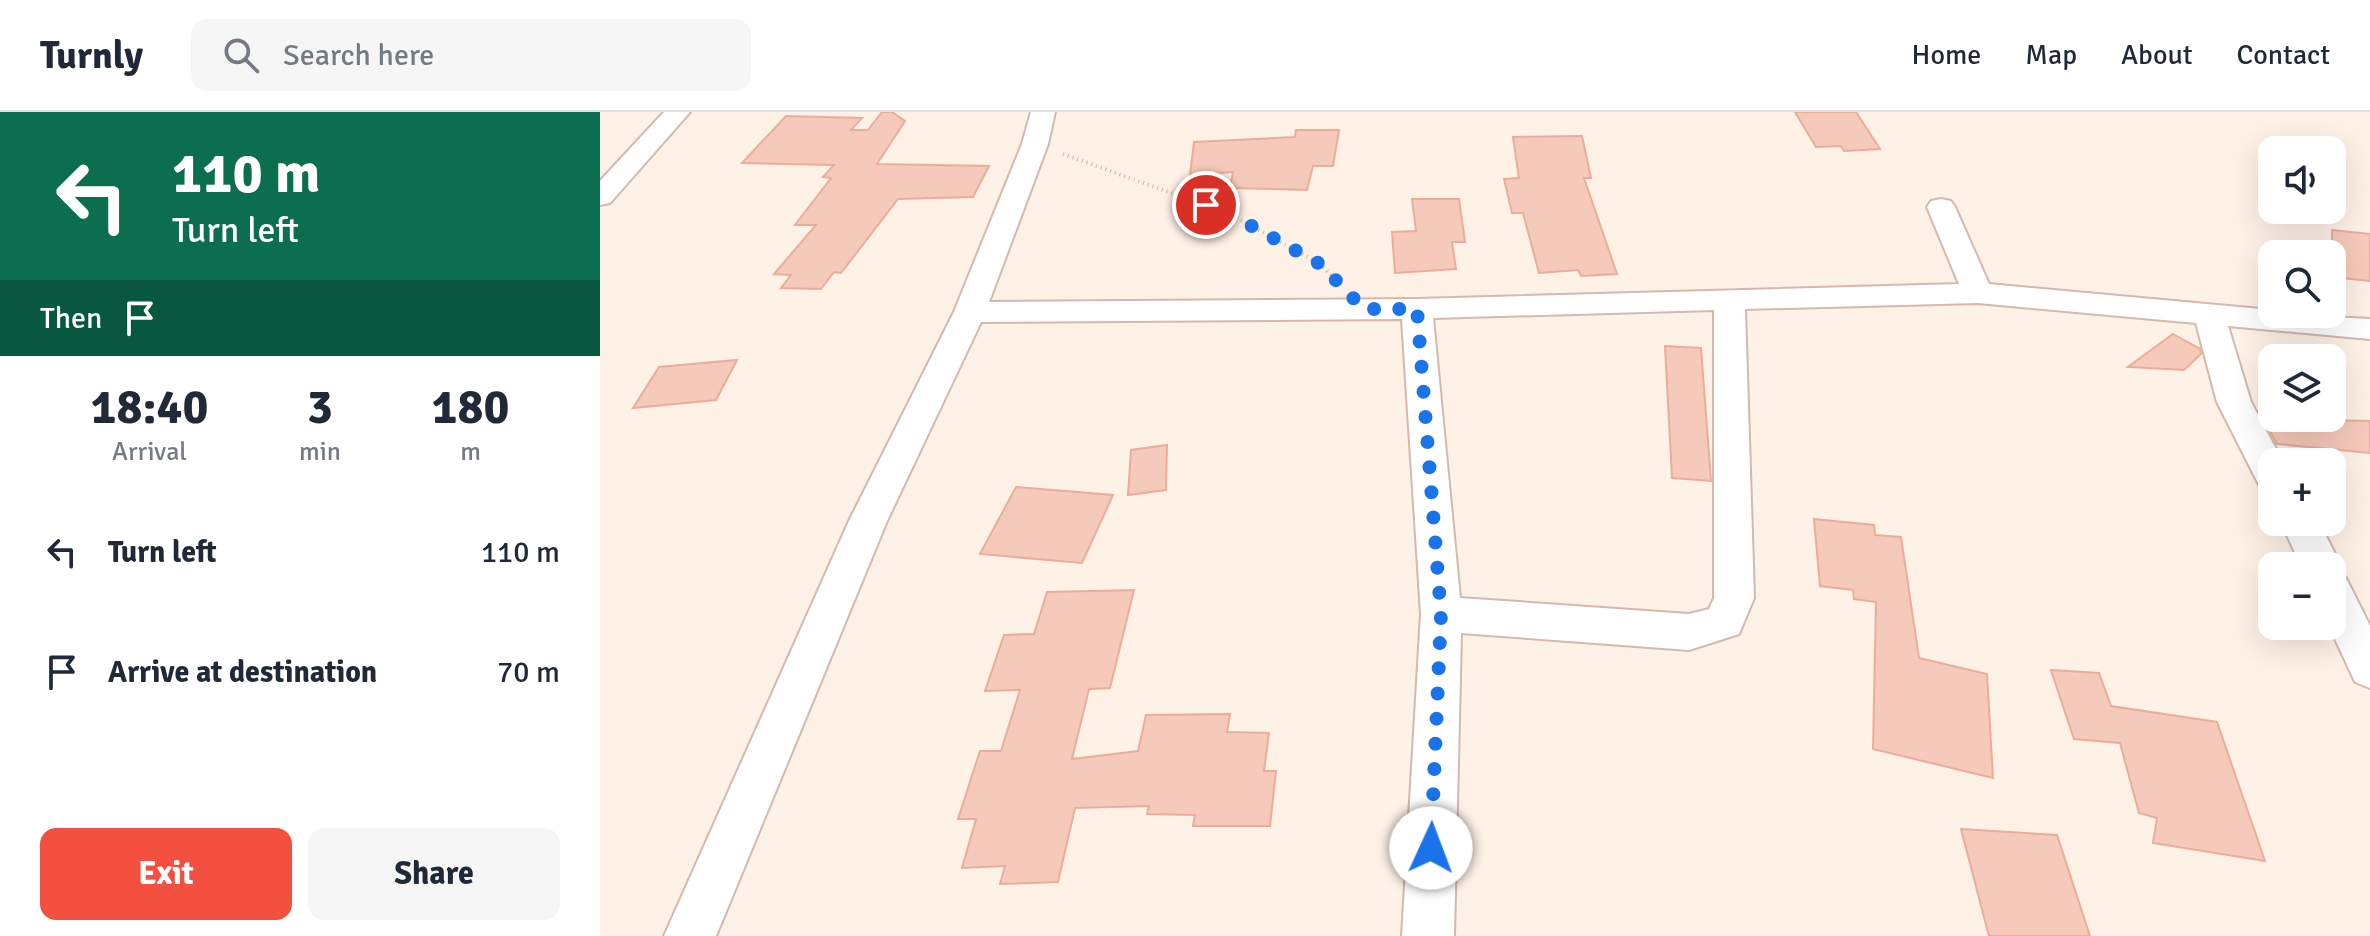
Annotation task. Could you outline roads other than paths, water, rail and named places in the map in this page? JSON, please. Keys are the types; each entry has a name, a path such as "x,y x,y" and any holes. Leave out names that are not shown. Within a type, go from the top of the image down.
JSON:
{"street":[{"path":"600,197 678,112"},
{"path":"679,936 690,936 868,521 970,312 1039,128"},
{"path":"1941,207 1978,293"},
{"path":"970,312 1417,309 1978,293 2210,317 2370,329"},
{"path":"1441,614 1689,632 1724,622 1734,598 1729,299"},
{"path":"1417,309 1441,614 1428,936"},
{"path":"2210,317 2234,402 2258,448"},
{"path":"2346,619 2370,669"}]}
